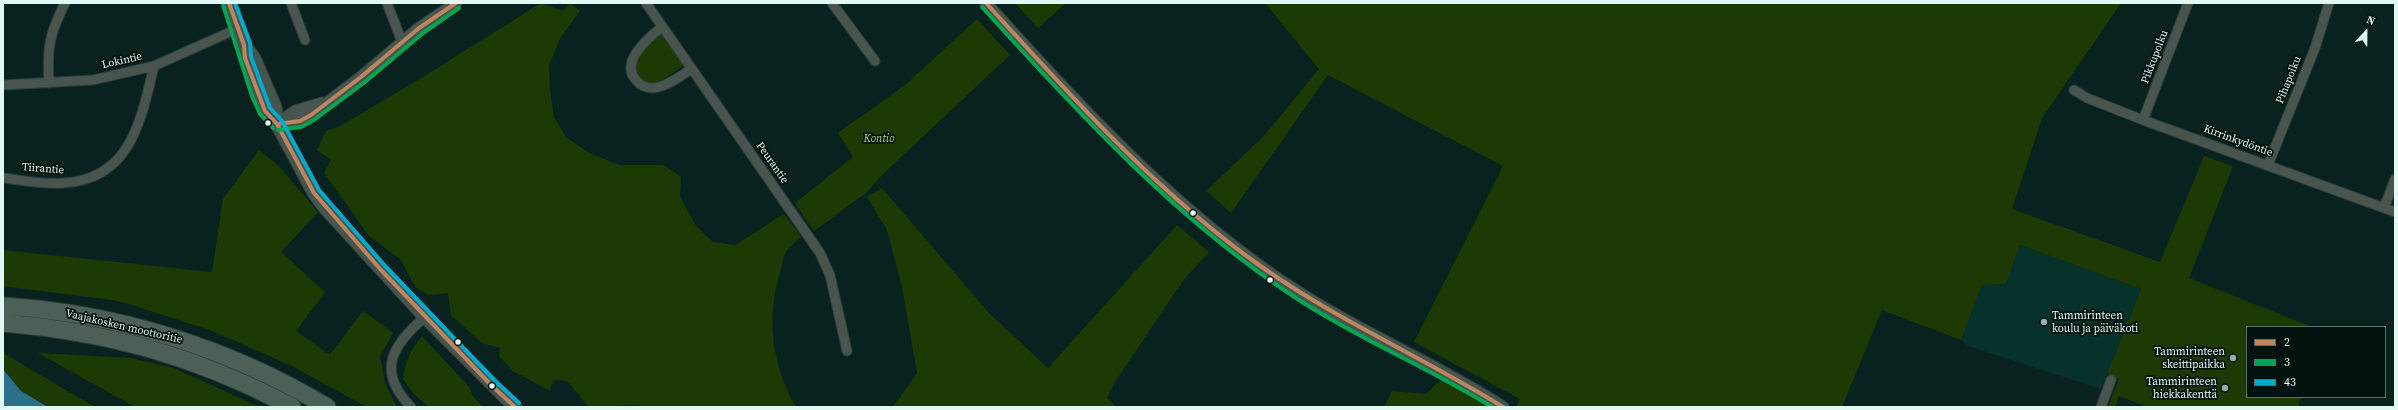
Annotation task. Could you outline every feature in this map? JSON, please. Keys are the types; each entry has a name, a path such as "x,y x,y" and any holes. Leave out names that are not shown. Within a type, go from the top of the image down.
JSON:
{"highway":[{"name":"Vaajakosken moottoritie","path":"3,306 92,318 182,340 254,368 327,407"},
{"name":"Vaajakosken moottoritie","path":"3,323 90,334 154,348 231,376 292,407"}],"main road":[{"path":"229,3 244,45 254,58 275,107 277,124 314,193 326,209 425,317 515,407"}],"street":[{"path":"49,83 47,54 52,29 65,3"},
{"path":"292,3 305,40"},
{"path":"387,3 402,42"},
{"path":"277,124 300,121 361,77 402,42 456,3"},
{"name":"Peurantie","path":"646,3 820,253 830,275 847,351"},
{"path":"832,3 875,61"},
{"path":"986,3 1121,148 1185,207 1231,245 1303,295 1343,319 1467,385 1503,407"},
{"name":"Pikkupolku","path":"2144,120 2188,3"},
{"name":"Pihapolku","path":"2268,165 2316,48 2329,3"},
{"path":"662,27 638,49 632,67 635,80 642,85 655,88 691,69"},
{"name":"Lokintie","path":"3,85 93,80 154,66 239,28"},
{"name":"Tiirantie","path":"3,178 63,184 86,180 106,170 120,158 141,121 154,66"},
{"name":"Kirrinkydöntie","path":"2074,90 2087,98 2144,120 2395,212"},
{"path":"2384,208 2395,178"},
{"path":"411,407 401,396 394,382 391,368 392,360 398,343 425,317"},
{"path":"2101,407 2111,380"}],"shaded area":[{"path":"2020,245 2141,289 2101,389 1968,346 1961,340 1982,285 2006,284"}],"green space":[{"path":"541,3 562,11 571,4 580,11 561,37 549,65 550,90 554,117 566,137 587,152 619,165 663,165 681,177 680,196 696,226 713,242 735,245 784,214 801,237 789,248 784,256 773,307 774,341 777,358 781,375 796,407 640,407 639,405 589,407 567,381 553,380 550,391 513,371 499,356 500,348 482,343 451,315 448,293 429,295 415,287 401,260 369,236 324,173 331,160 317,150 326,131 340,126 418,80"},
{"path":"1015,3 1066,3 1038,28"},
{"path":"1265,3 2121,3 2042,118 2012,209 2160,262 2204,156 2233,166 2189,278 2309,326 2246,326 2246,398 2301,398 2298,407 2147,407 2119,396 2115,407 2108,407 2119,379 2107,374 2141,289 2020,245 2006,284 1982,285 1961,340 1882,310 1842,407 1516,407 1520,399 1414,342 1503,166 1328,75 1231,213 1206,191 1264,136 1319,69"},
{"name":"Kontio","path":"977,19 1010,55 883,174 866,193 814,231 795,203 853,157 838,133 904,86"},
{"path":"662,33 685,65 659,82 648,84 640,77 637,70 637,63 643,50"},
{"path":"259,150 279,166 318,212 281,252 325,292 296,331 330,355 363,311 393,333 380,356 385,383 397,407 367,407 292,366 210,330 119,301 3,286 3,250 212,272 223,199"},
{"path":"882,188 989,313 1048,368 1177,225 1209,252 1182,282 1115,382 1107,398 1116,407 893,407 917,373 902,287 887,230 867,197"},
{"path":"422,336 470,388 472,395 483,407 429,407 413,393 403,379 409,356"},
{"path":"3,353 95,407 48,407 21,391 3,369"},
{"path":"38,353 131,358 174,368 259,407 135,407"},
{"path":"1442,379 1492,407 1384,407 1392,391 1426,394"}],"water":[{"path":"3,369 21,391 48,407 3,407"}],"transit line":[{"name":"2","path":"229,3 244,45 245,58 265,111 277,124 314,193 381,270 491,385 515,407"},
{"name":"43","path":"235,3 250,43 251,57 270,108 282,121 319,190 385,266 495,381 519,403"},
{"name":"2","path":"277,124 300,121 311,115 361,77 419,28 456,3"},
{"name":"2","path":"986,3 1116,142 1150,175 1221,237 1288,285 1349,321 1442,371 1503,407"},
{"name":"3","path":"223,5 252,96 260,114 273,128"},
{"name":"3","path":"982,7 1055,87 1131,164 1171,201 1254,269 1299,300 1346,328 1444,379 1492,407"},
{"name":"3","path":"278,130 301,127 314,120 365,82 423,33 459,8"}],"place":[{"name":"Tammirinteen koulu ja päiväkoti","path":"2044,322"},
{"name":"Tammirinteen skeittipaikka","path":"2233,358"},
{"name":"Tammirinteen hiekkakenttä","path":"2225,388"}]}
